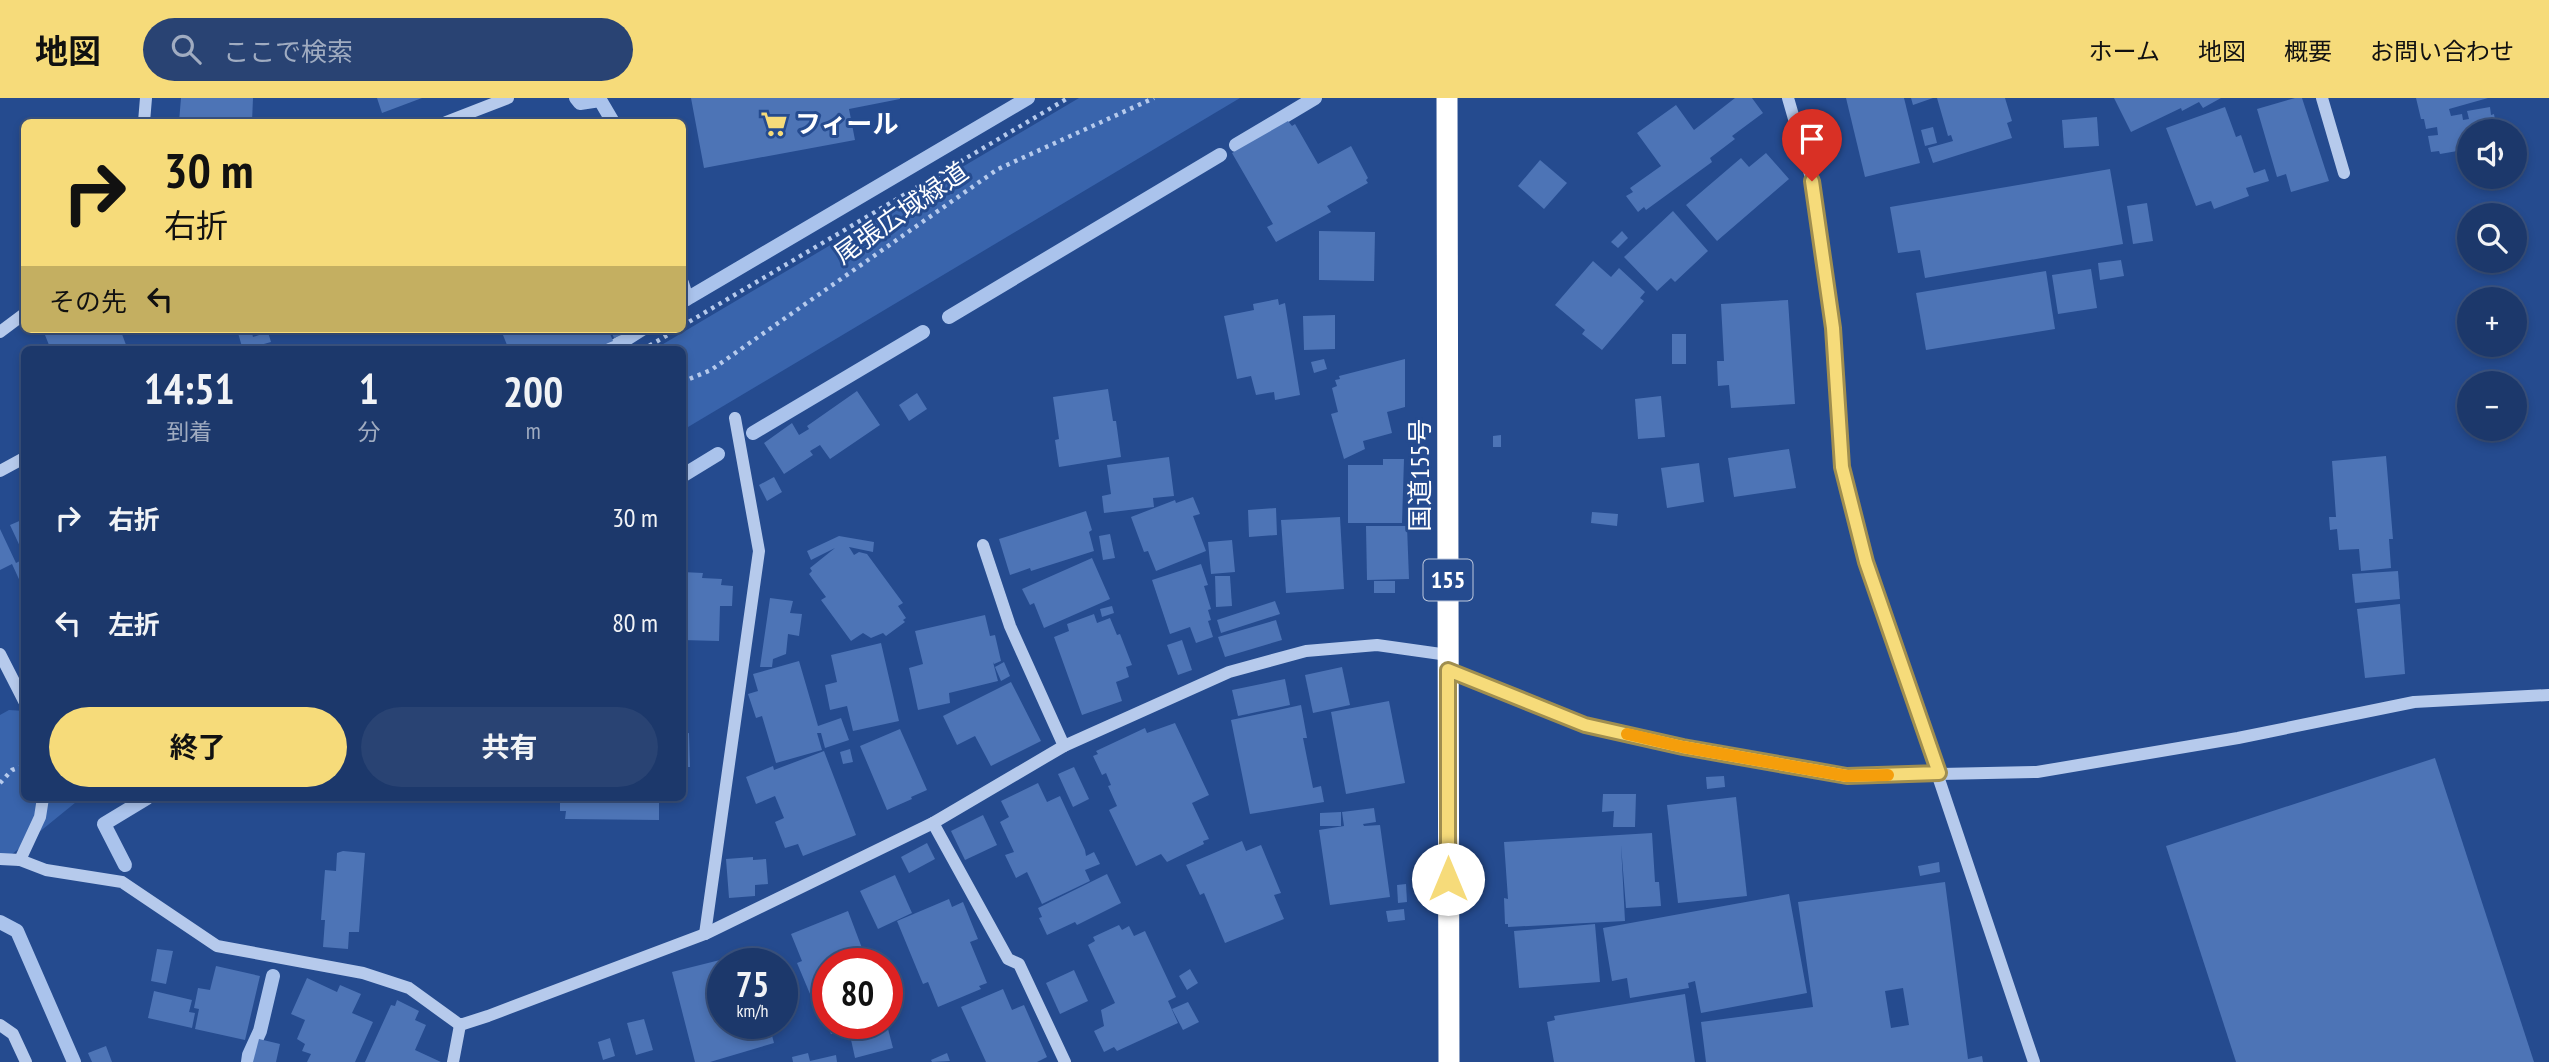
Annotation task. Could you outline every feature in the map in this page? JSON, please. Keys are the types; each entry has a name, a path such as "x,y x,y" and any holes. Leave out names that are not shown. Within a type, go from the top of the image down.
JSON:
{"highway":[{"name":"国道155号","path":"1447,98 1448,1062"}],"street":[{"path":"144,119 146,98"},
{"path":"454,119 508,98"},
{"path":"1788,98 1812,181 1833,328 1842,467 1866,562 2034,1062"},
{"path":"2322,98 2344,173"},
{"path":"0,332 21,316"},
{"path":"705,934 759,551 735,418"},
{"path":"0,471 21,460"},
{"path":"983,545 1010,626 1064,746"},
{"path":"460,1025 705,934 933,823 1064,746 1229,672 1306,650 1377,645 1448,663 1585,725 1683,747 1847,776 2037,772 2238,738 2414,702 2549,695"},
{"path":"0,654 21,695"},
{"path":"20,860 40,817 43,801"},
{"path":"933,823 1008,959 1019,964 1065,1062"},
{"path":"0,859 20,860 46,870 122,882 217,946 363,974 409,988 460,1025"},
{"path":"0,1025 13,1034 26,1062"},
{"path":"453,1062 460,1025"}],"path":[{"path":"686,324 1068,98"},
{"name":"尾張広域緑道","path":"686,380 711,370 998,169 1154,98"},
{"path":"649,346 671,333"},
{"path":"0,783 12,770 21,767"}],"shaded area":[{"path":"1079,98 1240,98 686,428 686,346 660,346 686,333 686,330"},
{"path":"9,710 21,711 21,801 77,801 0,864 0,715"}],"building":[{"path":"181,98 253,98 252,119 179,119"},
{"path":"377,98 422,98 382,113"},
{"name":"フィール","path":"691,98 900,99 849,109 855,140 704,168"},
{"path":"1735,98 1752,98 1763,113 1732,136 1735,139 1710,158 1712,162 1646,210 1644,207 1638,212 1626,196 1633,192 1630,188 1661,166 1637,133 1676,105 1694,130"},
{"path":"1846,98 1904,98 1920,163 1865,177"},
{"path":"1911,98 1933,98 1913,105"},
{"path":"1937,98 2005,98 2012,121 2007,123 2012,138 1933,163 1928,148 1953,141 1951,135 1948,136"},
{"path":"2114,98 2221,98 2203,108 2199,102 2182,111 2181,108 2131,132"},
{"path":"2302,98 2329,181 2291,192 2286,174 2277,177 2257,109"},
{"path":"2416,98 2488,98 2449,109 2451,116 2462,114 2463,119 2457,119 2457,151 2440,154 2439,151 2431,152 2428,136 2438,135 2437,127 2426,129 2424,119 2421,119"},
{"path":"2225,107 2236,137 2241,135 2254,173 2265,169 2269,181 2246,188 2249,196 2214,209 2211,201 2196,206 2166,128"},
{"path":"2490,107 2491,115 2494,114 2495,119 2469,119 2467,111"},
{"path":"2097,117 2099,146 2064,148 2062,120"},
{"path":"1288,121 1292,126 1295,124 1318,164 1351,146 1368,183 1327,206 1331,212 1276,242 1267,227 1273,224 1232,153"},
{"path":"1933,127 1937,143 1925,146 1921,130"},
{"path":"1766,153 1789,179 1717,241 1686,205 1741,158 1749,167"},
{"path":"1540,160 1567,183 1544,209 1518,186"},
{"path":"2110,169 2123,244 1925,278 1920,250 1898,253 1890,207"},
{"path":"2147,203 2153,241 2133,244 2127,206"},
{"path":"1673,211 1708,251 1675,282 1671,278 1657,291 1624,257"},
{"path":"1319,231 1375,232 1374,281 1319,280"},
{"path":"1622,231 1628,238 1618,248 1611,242"},
{"path":"2121,260 2124,276 2100,280 2098,263"},
{"path":"1593,261 1611,277 1619,268 1645,292 1640,298 1644,301 1602,350 1582,334 1585,330 1555,305"},
{"path":"2091,269 2097,308 2058,314 2052,275"},
{"path":"2046,271 2055,329 1926,350 1916,293"},
{"path":"1278,299 1279,305 1285,303 1300,395 1275,400 1274,392 1256,395 1251,376 1237,379 1224,316 1254,310 1253,304"},
{"path":"1788,300 1795,404 1731,408 1729,385 1718,386 1717,361 1724,361 1721,304"},
{"path":"1335,315 1335,349 1304,350 1303,316"},
{"path":"44,333 122,333 126,346 49,346"},
{"path":"238,333 252,333 253,337 268,333 271,342 242,346"},
{"path":"610,333 613,341 601,346 507,346 503,335"},
{"path":"612,333 626,333 614,338"},
{"path":"1672,334 1686,334 1686,364 1672,364"},
{"path":"1324,359 1327,369 1314,373 1311,362"},
{"path":"1405,359 1405,407 1387,412 1392,433 1363,441 1365,449 1344,459 1331,414 1338,412 1332,388 1337,386 1335,380 1340,379 1339,376"},
{"path":"1108,389 1121,457 1059,467 1055,440 1059,439 1053,397"},
{"path":"857,391 880,425 830,459 820,445 810,451 813,455 784,474 764,443 792,423 799,435 809,429 807,426"},
{"path":"917,393 927,409 909,421 899,405"},
{"path":"1661,396 1665,437 1638,439 1635,399"},
{"path":"1501,435 1501,447 1493,447 1493,436"},
{"path":"1789,449 1796,488 1734,497 1728,458"},
{"path":"2386,456 2393,539 2389,539 2391,568 2361,571 2359,549 2339,550 2337,529 2330,530 2329,517 2336,517 2332,461"},
{"path":"1169,457 1174,496 1153,498 1154,507 1104,513 1102,496 1111,494 1107,465"},
{"path":"1383,459 1404,459 1402,523 1348,523 1348,465 1383,465"},
{"path":"1699,463 1704,502 1667,508 1661,468"},
{"path":"774,477 782,492 767,501 759,485"},
{"path":"1193,497 1200,514 1193,516 1206,551 1156,571 1148,551 1144,552 1131,517 1175,500 1176,503"},
{"path":"1276,508 1277,535 1249,537 1248,510"},
{"path":"1086,511 1092,530 1089,532 1094,551 1010,575 999,539"},
{"path":"1592,512 1618,514 1617,526 1591,523"},
{"path":"1340,517 1344,589 1286,593 1281,520"},
{"path":"21,520 21,549 10,525"},
{"path":"1366,526 1407,526 1409,579 1367,580"},
{"path":"0,529 16,563 21,560 21,584 12,564 0,570"},
{"path":"1110,534 1115,558 1103,560 1099,536"},
{"path":"839,536 874,542 873,552 849,547 854,555 859,552 867,554 903,603 898,606 906,618 903,620 905,622 886,636 883,633 871,638 863,633 851,641 821,600 826,597 809,574 812,571 810,568 835,548 811,560 807,551"},
{"path":"1232,540 1235,572 1211,574 1208,542"},
{"path":"1092,558 1110,599 1044,628 1034,603 1030,605 1022,589"},
{"path":"1201,564 1208,585 1204,586 1211,609 1208,610 1211,620 1208,621 1213,637 1196,643 1190,627 1170,634 1152,580"},
{"path":"2398,571 2400,599 2355,603 2352,574"},
{"path":"686,572 703,573 702,578 722,579 721,585 733,586 732,606 720,606 719,641 686,640"},
{"path":"1215,576 1230,576 1232,606 1216,607"},
{"path":"1374,581 1395,581 1395,593 1374,593"},
{"path":"770,598 793,601 790,613 802,614 799,636 788,634 786,654 773,659 772,667 760,667"},
{"path":"1275,601 1280,614 1221,633 1217,620"},
{"path":"2400,604 2405,674 2365,678 2357,609"},
{"path":"1112,606 1114,613 1102,617 1100,609"},
{"path":"1094,614 1097,623 1110,618 1117,635 1120,634 1132,665 1126,667 1129,677 1116,682 1122,701 1082,715 1054,637 1069,631 1067,624"},
{"path":"985,615 990,636 995,635 1001,661 994,664 993,662 998,681 949,693 950,703 918,710 909,668 923,664 915,631"},
{"path":"1276,620 1282,640 1225,657 1218,637"},
{"path":"1182,640 1192,670 1178,675 1167,645"},
{"path":"881,643 899,721 853,731 847,706 830,710 825,685 837,682 831,655"},
{"path":"799,661 818,726 841,718 849,740 825,748 821,733 817,733 822,750 776,763 762,716 756,718 748,694 758,691 753,674"},
{"path":"1004,662 1010,676 1001,681 995,667"},
{"path":"1342,667 1350,705 1313,713 1305,675"},
{"path":"1285,679 1290,705 1238,716 1232,690"},
{"path":"1011,682 1041,741 991,766 975,736 957,745 943,716"},
{"path":"1389,701 1405,783 1346,794 1331,712"},
{"path":"1301,705 1307,738 1303,738 1313,788 1321,786 1324,802 1250,814 1231,720"},
{"path":"1175,723 1209,795 1192,803 1209,839 1167,862 1161,854 1136,866 1109,810 1117,806 1108,786 1111,785 1106,773 1102,775 1093,756 1098,754 1096,751 1145,728 1147,733"},
{"path":"900,729 927,790 887,810 860,746"},
{"path":"686,733 689,733 690,767 686,767"},
{"path":"850,749 853,762 843,764 840,752"},
{"path":"824,751 856,835 803,856 798,844 785,848 775,822 784,818 775,796 756,804 746,777 773,766 774,770"},
{"path":"2435,758 2534,1062 2236,1062 2166,846"},
{"path":"1074,767 1089,799 1073,807 1058,774"},
{"path":"1724,776 1725,787 1707,789 1706,777"},
{"path":"1038,783 1047,802 1060,796 1086,856 1094,852 1100,864 1085,870 1090,881 1042,904 1027,872 1016,878 1005,855 1014,852 1000,822 1009,817 1001,801"},
{"path":"1603,794 1636,794 1635,827 1613,827 1614,811 1602,812"},
{"path":"1736,797 1747,896 1678,903 1667,805"},
{"path":"560,801 659,801 659,820 565,819 566,811 560,811"},
{"path":"1374,808 1376,822 1363,824 1380,825 1390,897 1330,905 1319,830 1344,826 1342,812"},
{"path":"1341,812 1341,826 1320,826 1320,813"},
{"path":"983,815 997,845 965,860 951,831"},
{"path":"1652,833 1655,882 1659,882 1661,906 1626,908 1621,845 1625,921 1508,927 1508,924 1505,924 1504,898 1508,899 1504,842"},
{"path":"1242,841 1246,851 1261,845 1281,893 1274,895 1284,919 1225,943 1204,893 1200,895 1186,865"},
{"path":"927,843 935,859 909,873 901,857"},
{"path":"337,853 365,853 359,932 349,932 348,949 323,947 325,920 321,920 325,870 336,871"},
{"path":"753,857 753,860 766,859 768,884 755,885 755,896 729,898 726,859"},
{"path":"1939,862 1940,872 1920,876 1918,866"},
{"path":"1107,874 1121,903 1077,925 1075,922 1047,935 1039,918 1042,917 1038,908"},
{"path":"895,875 912,913 878,929 860,891"},
{"path":"1945,882 1968,1059 1982,1056 1983,1062 1706,1062 1701,1022 1813,1007 1798,902","holes":["1903,988 1909,1025 1891,1028 1885,991"]},
{"path":"1406,884 1407,902 1398,903 1397,885"},
{"path":"1789,894 1807,993 1701,1013 1695,981 1688,983 1689,988 1630,998 1627,978 1612,981 1603,928"},
{"path":"949,899 952,907 963,902 978,939 970,942 987,983 979,986 981,989 938,1007 928,982 923,984 897,921"},
{"path":"1404,909 1405,920 1388,922 1386,911"},
{"path":"848,911 862,948 812,948 812,999 798,965 802,961 791,934"},
{"path":"1595,924 1600,982 1519,988 1514,931"},
{"path":"1119,925 1122,930 1129,926 1134,936 1145,931 1176,997 1168,1001 1178,1023 1117,1051 1114,1047 1104,1052 1094,1031 1104,1026 1101,1010 1115,1003 1088,945 1095,941 1093,937"},
{"path":"157,949 173,951 166,984 151,981"},
{"path":"707,963 707,1039 773,1039 774,1043 710,1062 695,1062 672,972"},
{"path":"216,966 260,976 245,1040 195,1029 199,1009 194,1008 198,988 210,990"},
{"path":"1190,969 1198,983 1187,990 1179,976"},
{"path":"1074,970 1088,1001 1060,1014 1046,983"},
{"path":"307,978 337,992 340,985 361,994 352,1013 373,1022 355,1062 307,1062 311,1054 302,1051 305,1044 297,1039 305,1020 291,1014"},
{"path":"1003,989 1012,1010 1024,1005 1047,1057 1037,1062 986,1062 961,1007"},
{"path":"154,991 192,1000 189,1012 195,1013 192,1028 148,1018"},
{"path":"1685,994 1695,1062 1554,1062 1547,1022 1555,1020 1554,1016"},
{"path":"397,1000 419,1011 415,1020 426,1025 415,1050 441,1062 365,1062 391,1005 395,1006"},
{"path":"1188,1002 1199,1022 1183,1030 1172,1009"},
{"path":"644,1019 653,1050 636,1055 627,1023"},
{"path":"610,1038 615,1056 603,1060 598,1042"},
{"path":"259,1039 280,1044 276,1062 253,1062"},
{"path":"851,1039 891,1039 893,1048 855,1058"},
{"path":"106,1046 112,1062 92,1062 88,1053"},
{"path":"808,1053 810,1061 836,1055 837,1062 793,1062 792,1057"},
{"path":"947,1053 950,1061 932,1062 931,1060"}],"waterway":[{"path":"576,98 580,103 600,100 611,119"},
{"path":"690,297 1028,98"},
{"path":"1236,145 1315,98"},
{"path":"949,317 1220,155"},
{"path":"753,433 923,332"},
{"path":"615,346 636,333"},
{"path":"686,474 718,454"},
{"path":"125,865 104,824 142,801"},
{"path":"0,922 17,931 74,1062"},
{"path":"248,1062 260,1031 273,976"}],"slow traffic":[{"path":"1627,734 1683,747 1847,776 1888,775"}],"place":[{"name":"フィール","path":"774,124"}],"route":[{"path":"1448,879 1448,670 1585,725 1683,747 1847,776 1939,773 1866,562 1842,467 1833,328 1812,181"}]}
